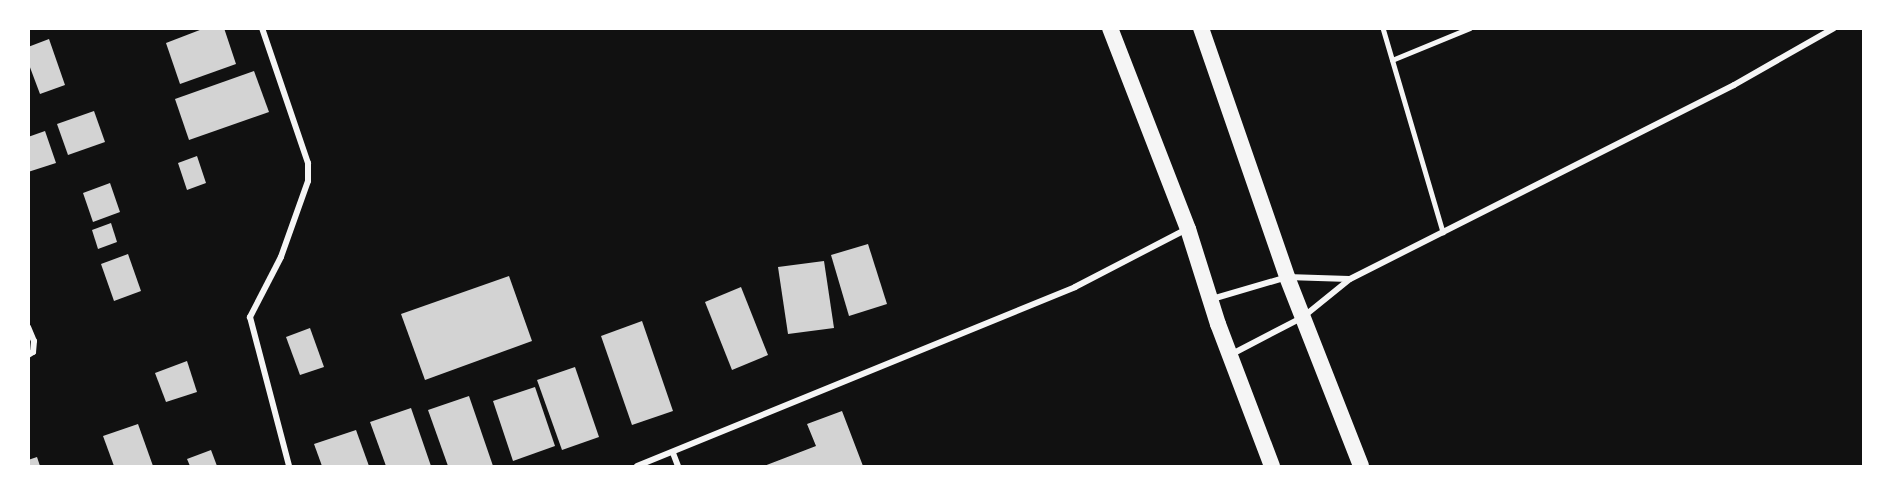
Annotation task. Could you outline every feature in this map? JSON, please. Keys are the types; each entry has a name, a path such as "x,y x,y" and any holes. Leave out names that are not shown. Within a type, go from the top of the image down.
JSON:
{"highway":[{"path":"1110,28 1188,229 1210,299 1272,466"},
{"path":"1201,28 1287,277 1361,466"}],"street":[{"path":"262,28 308,163 308,182 281,257 250,317 289,466"},
{"path":"1230,355 1303,317 1350,279 1734,86 1834,28"},
{"path":"637,466 1075,287 1188,229"},
{"path":"1210,299 1287,277 1350,279"},
{"path":"28,327 34,341 33,352 28,355"},
{"path":"673,453 678,466"}],"lane":[{"path":"1383,28 1443,232"},
{"path":"1392,60 1470,28"}],"building":[{"path":"205,28 224,28 236,64 180,84 166,43"},
{"path":"49,39 65,85 40,94 28,62 28,47"},
{"path":"254,71 269,112 189,140 175,99"},
{"path":"94,111 105,142 68,155 57,124"},
{"path":"45,131 56,163 28,172 28,137"},
{"path":"197,156 206,183 187,190 178,163"},
{"path":"110,183 120,212 93,222 83,193"},
{"path":"111,223 117,242 98,249 92,230"},
{"path":"868,244 887,304 849,316 831,255"},
{"path":"128,254 141,291 114,301 101,264"},
{"path":"824,261 834,328 788,334 778,267"},
{"path":"509,276 532,341 425,380 401,314"},
{"path":"741,287 768,355 732,370 705,302"},
{"path":"642,321 673,411 632,425 601,336"},
{"path":"310,328 324,367 300,375 286,337"},
{"path":"187,361 197,392 166,402 155,373"},
{"path":"575,367 599,437 562,450 537,380"},
{"path":"535,387 555,446 513,461 493,401"},
{"path":"469,396 493,466 448,466 428,410"},
{"path":"411,408 431,466 386,466 370,422"},
{"path":"842,411 863,466 764,466 816,446 807,424"},
{"path":"138,424 153,466 114,466 103,436"},
{"path":"356,430 369,466 322,466 314,444"},
{"path":"211,450 217,466 190,466 187,459"},
{"path":"37,457 40,466 28,466 28,460"}]}
